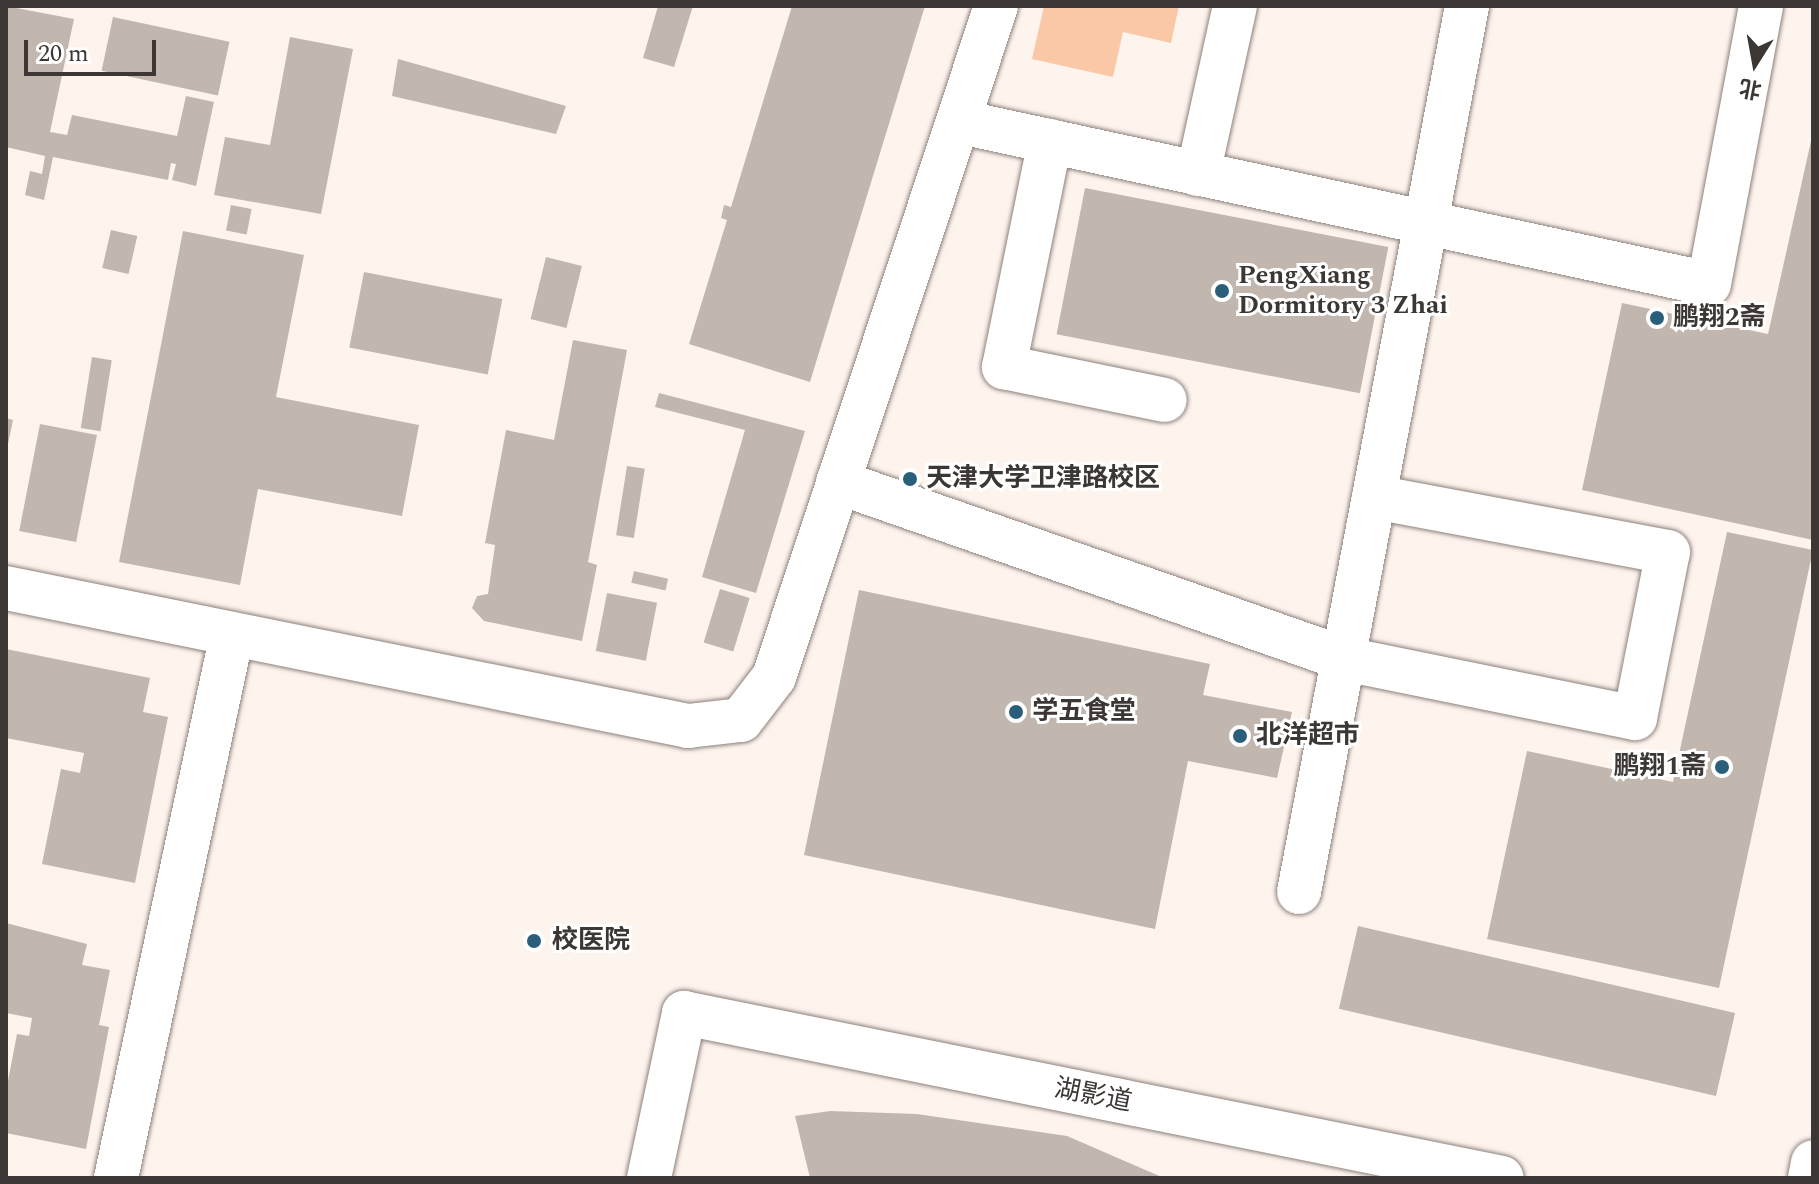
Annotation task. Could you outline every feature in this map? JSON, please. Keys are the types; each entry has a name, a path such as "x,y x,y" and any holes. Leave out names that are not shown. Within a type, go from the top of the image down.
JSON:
{"street":[{"path":"6,588 688,726 741,720 774,677 961,122 996,6"},
{"path":"1198,174 1235,6"},
{"path":"1299,892 1467,6"},
{"path":"961,122 1709,284 1761,6"},
{"path":"1050,141 1004,367 1165,400"},
{"path":"838,482 1345,659 1635,718 1668,552 1374,497"},
{"path":"116,1178 232,634"},
{"path":"649,1178 699,1017"},
{"path":"680,1178 699,1017"},
{"name":"湖影道","path":"699,1017 1502,1178"},
{"path":"1810,1178 1813,1162"}],"shaded area":[{"path":"1044,6 1179,6 1171,43 1123,32 1113,77 1032,59"}],"building":[{"path":"6,6 74,19 50,132 67,135 72,115 177,136 186,96 214,102 196,186 172,180 176,164 171,163 168,180 53,157 44,200 25,195 30,171 42,174 45,156 6,147"},
{"path":"658,6 693,6 674,67 643,58"},
{"path":"792,6 925,6 810,382 689,344 727,220 721,218 724,205 731,207"},
{"path":"113,17 229,42 218,96 102,71"},
{"path":"290,37 353,49 321,214 214,195 225,137 270,145"},
{"path":"398,59 566,106 556,134 392,96"},
{"name":"鹏翔2斋","path":"1813,132 1813,540 1582,490 1622,303 1768,334"},
{"name":"PengXiang Dormitory 3 Zhai","path":"1085,188 1388,247 1360,393 1057,334"},
{"path":"231,205 252,209 247,235 226,231"},
{"path":"111,230 137,236 129,274 102,268"},
{"path":"183,231 304,255 276,397 419,425 402,516 258,489 240,585 119,562"},
{"path":"546,257 582,266 566,328 531,319"},
{"path":"364,272 502,299 488,374 349,348"},
{"path":"573,340 627,350 588,562 597,565 582,641 484,621 472,608 477,596 488,594 495,545 485,543 506,430 554,440"},
{"path":"92,357 112,360 100,431 81,428"},
{"path":"659,393 805,431 756,593 702,577 745,430 655,407"},
{"path":"6,418 13,420 7,449 6,448"},
{"path":"40,424 97,435 76,542 19,531"},
{"path":"627,466 645,469 634,538 616,535"},
{"name":"鹏翔1斋","path":"1727,532 1813,550 1719,988 1487,939 1527,751 1673,782"},
{"path":"634,571 668,579 665,591 631,583"},
{"path":"720,589 750,598 733,652 704,643"},
{"name":"学五食堂","path":"859,590 1210,664 1203,695 1292,712 1277,778 1188,761 1155,929 804,855"},
{"path":"607,593 657,603 646,661 596,651"},
{"path":"6,649 150,678 143,712 168,717 135,883 42,864 61,769 80,773 84,753 6,738"},
{"path":"6,923 87,944 82,965 110,970 99,1025 109,1027 86,1149 6,1133 6,1091 17,1034 29,1036 32,1018 6,1013"},
{"path":"1358,926 1735,1013 1716,1096 1339,1009"},
{"path":"830,1111 917,1114 1067,1136 1164,1178 810,1178 795,1116"}],"place":[{"name":"PengXiang Dormitory 3 Zhai","path":"1222,291"},
{"name":"鹏翔2斋","path":"1657,318"},
{"name":"天津大学卫津路校区","path":"910,479"},
{"name":"学五食堂","path":"1016,712"},
{"name":"北洋超市","path":"1240,736"},
{"name":"鹏翔1斋","path":"1722,767"},
{"name":"校医院","path":"534,941"}]}
